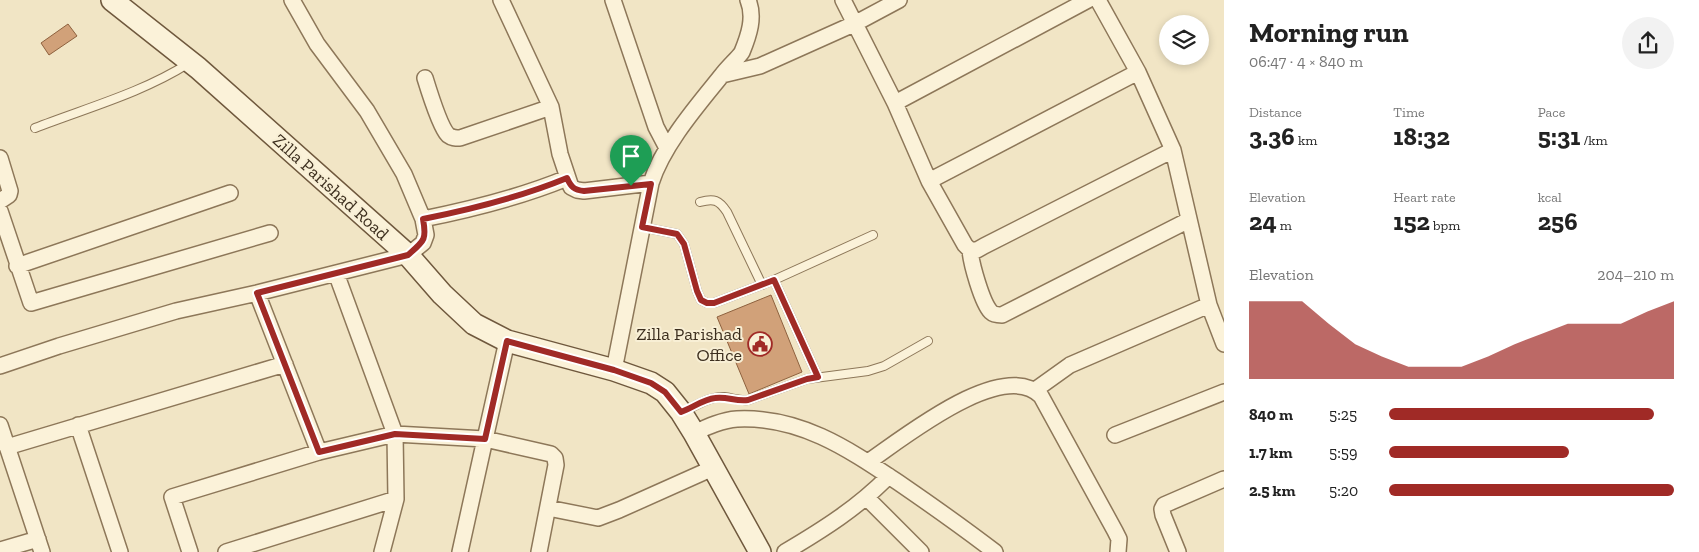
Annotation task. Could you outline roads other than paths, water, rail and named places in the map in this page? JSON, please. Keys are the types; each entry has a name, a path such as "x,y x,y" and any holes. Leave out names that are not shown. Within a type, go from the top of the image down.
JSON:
{"main road":[{"name":"Zilla Parishad Road","path":"112,0 190,62 408,255 442,294 474,324 507,341 614,370 651,383 665,392 681,412 694,433 760,552"}],"street":[{"path":"0,366 176,310 257,293 408,255 423,243 426,235 423,219 404,174 367,111 317,44 292,0"},
{"path":"501,0 551,107 560,154 571,187 584,191 651,184"},
{"path":"612,0 656,127 667,148"},
{"path":"734,60 745,19 741,0"},
{"path":"614,370 655,170 667,148 722,75 741,54 751,25 751,8 748,0"},
{"path":"843,0 895,103 929,181 965,245 970,250 973,267 990,312 996,315 1002,314 1189,220"},
{"path":"722,75 760,66 856,23 899,0"},
{"path":"895,103 1088,0"},
{"path":"1098,0 1138,72 1173,150 1210,305 1224,344"},
{"path":"929,181 1138,72"},
{"path":"425,78 444,129 453,138 460,138 551,107"},
{"path":"970,250 977,250 1173,150"},
{"path":"0,158 10,191 9,195 0,200"},
{"path":"423,219 473,209 542,189 567,178"},
{"path":"17,266 230,193"},
{"path":"0,211 31,303 270,233"},
{"path":"336,273 395,434 396,499 382,552"},
{"path":"257,293 319,452"},
{"path":"1035,390 1070,365 1210,305"},
{"path":"460,552 507,341"},
{"path":"7,447 285,364"},
{"path":"868,462 937,416 978,393 996,387 1020,387 1035,390 1041,396 1115,531 1119,539 1118,552"},
{"path":"1115,435 1224,392"},
{"path":"694,433 735,419 763,420 818,434 842,445 868,462 940,511 995,552"},
{"path":"0,425 40,546 0,550"},
{"path":"78,425 120,552"},
{"path":"190,552 172,497 319,452 395,434 485,439 551,454 555,458 556,465 539,552"},
{"path":"548,508 598,518 614,513 713,468"},
{"path":"785,552 840,519 867,498 889,476"},
{"path":"1178,552 1163,515 1162,509 1164,505 1224,479"},
{"path":"867,498 921,552"},
{"path":"226,552 396,499"}],"lane":[{"path":"35,128 151,84 190,62"},
{"path":"700,202 712,198 721,202 762,285"},
{"path":"642,227 677,234 684,244 697,291 701,300 707,303 714,303 762,285 873,235"},
{"path":"774,280 818,377"},
{"path":"681,412 714,398 748,400 807,379 868,371 884,366 928,342"}],"place":[{"name":"Zilla Parishad Office","path":"760,344"}]}
